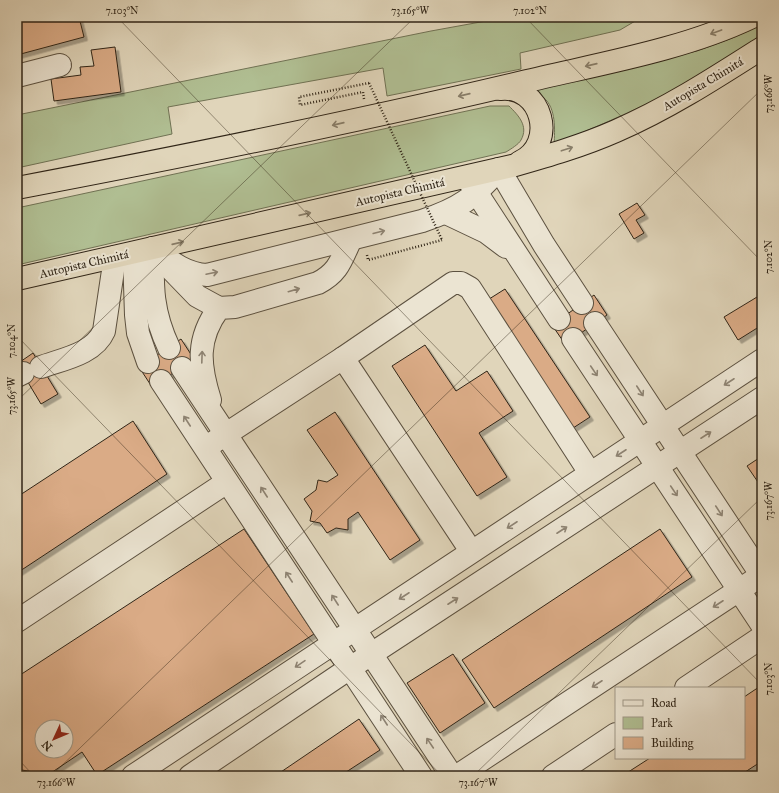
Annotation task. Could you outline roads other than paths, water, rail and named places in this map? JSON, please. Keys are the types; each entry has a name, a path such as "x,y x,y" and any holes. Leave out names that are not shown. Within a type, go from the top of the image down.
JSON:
{"highway":[{"path":"17,188 257,142 490,90 689,42 752,17"},
{"name":"Autopista Chimitá","path":"17,280 134,253 471,185 505,168 586,143 616,131 686,95 762,48"},
{"path":"490,90 508,88 525,94 538,108 543,126 539,144 528,158 505,168"}],"lane":[{"path":"17,76 60,65"},
{"path":"505,168 544,245 582,303"},
{"path":"134,253 195,274 207,275 422,221 446,213 471,185 559,319"},
{"path":"446,213 486,232 520,260"},
{"path":"134,253 197,296 219,308 242,305 318,283 335,272 350,239"},
{"path":"134,253 152,289 154,306 169,348"},
{"path":"134,253 138,333 148,362"},
{"path":"27,372 91,348 101,338 134,253"},
{"path":"205,448 222,428 343,358 453,283 461,283 470,288 590,473"},
{"path":"219,308 204,335 201,366 204,379 222,428"},
{"path":"457,776 762,576 595,323"},
{"path":"572,339 762,625"},
{"path":"343,358 471,551"},
{"path":"133,776 354,628 762,360"},
{"path":"182,368 452,776"},
{"path":"161,382 421,776"},
{"path":"190,776 350,668 762,398"},
{"path":"17,621 227,482"},
{"path":"687,687 762,637"},
{"path":"552,776 615,735"}]}
